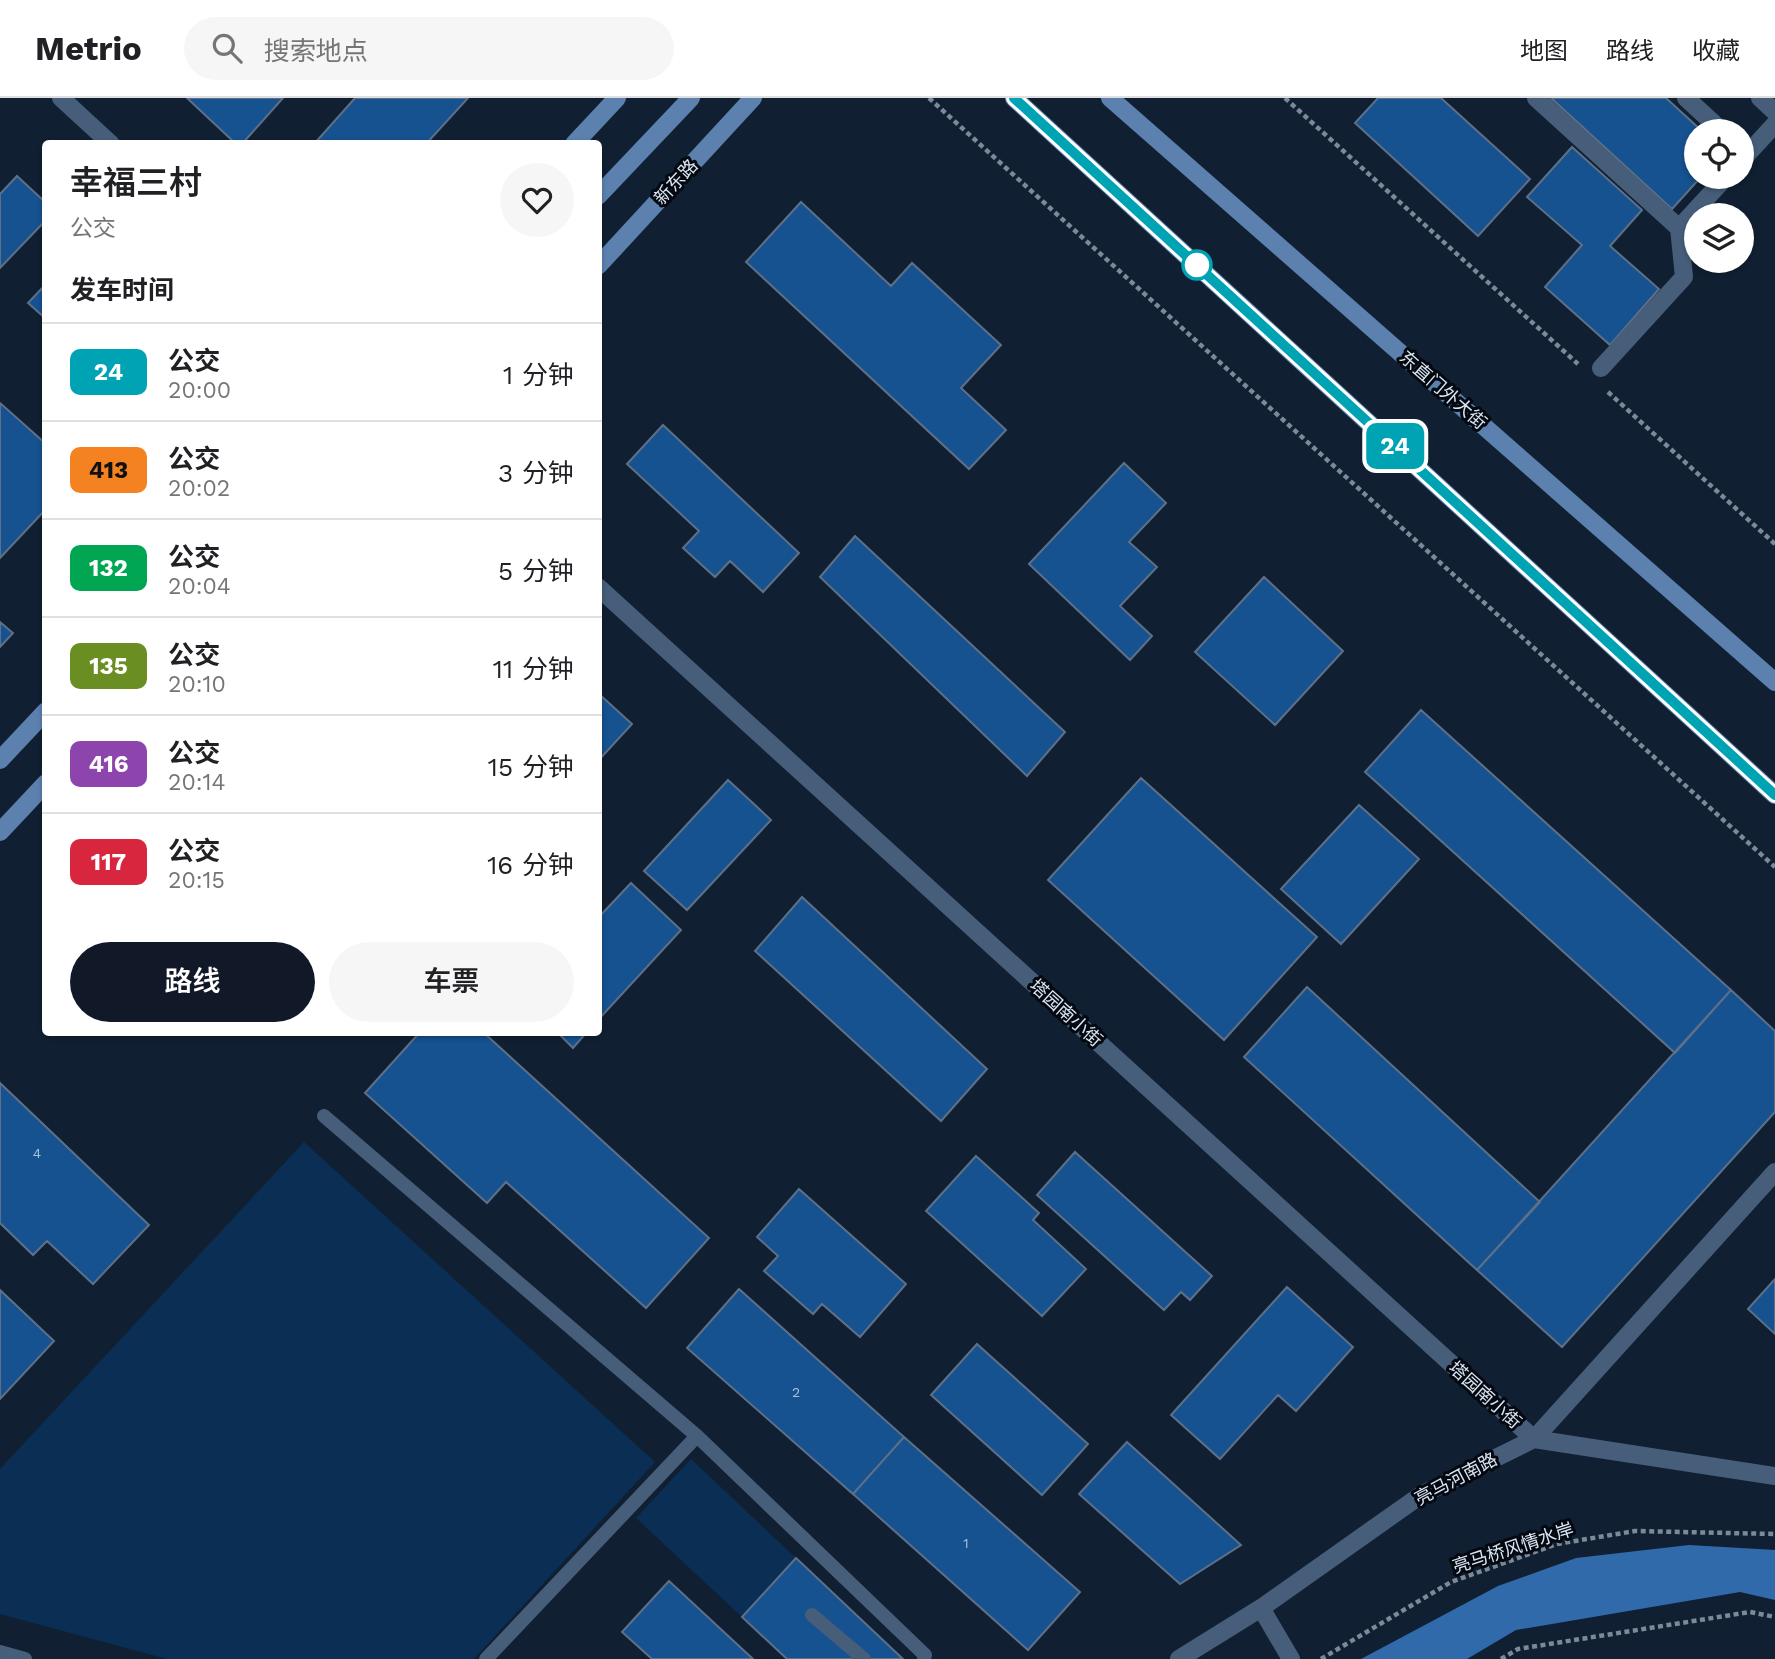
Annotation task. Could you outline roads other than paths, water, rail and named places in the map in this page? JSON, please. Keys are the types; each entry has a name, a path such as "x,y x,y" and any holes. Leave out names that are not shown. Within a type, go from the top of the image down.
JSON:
{"main road":[{"path":"578,140 617,98"},
{"path":"602,192 691,98"},
{"name":"新东路","path":"602,262 753,98"},
{"path":"1014,98 1775,795"},
{"name":"东直门外大街","path":"1110,98 1775,682"},
{"path":"0,760 42,715"},
{"path":"0,832 42,787"}],"street":[{"path":"61,98 107,140"},
{"path":"1536,98 1679,228 1684,277 1592,369"},
{"path":"1686,98 1709,119"},
{"path":"1760,98 1775,112"},
{"path":"1754,144 1775,124"},
{"path":"1679,228 1715,189"},
{"name":"塔园南小街","path":"602,591 1534,1439"},
{"path":"1534,1439 1775,1172"},
{"path":"1534,1439 1775,1476"},
{"name":"亮马河南路","path":"1179,1659 1261,1608 1422,1495 1534,1439"},
{"path":"1261,1608 1289,1655"}],"lane":[{"path":"324,1116 697,1436 925,1655 924,1659"},
{"path":"486,1659 697,1436"},
{"path":"812,1615 864,1659"},
{"path":"0,1652 25,1659"}]}
